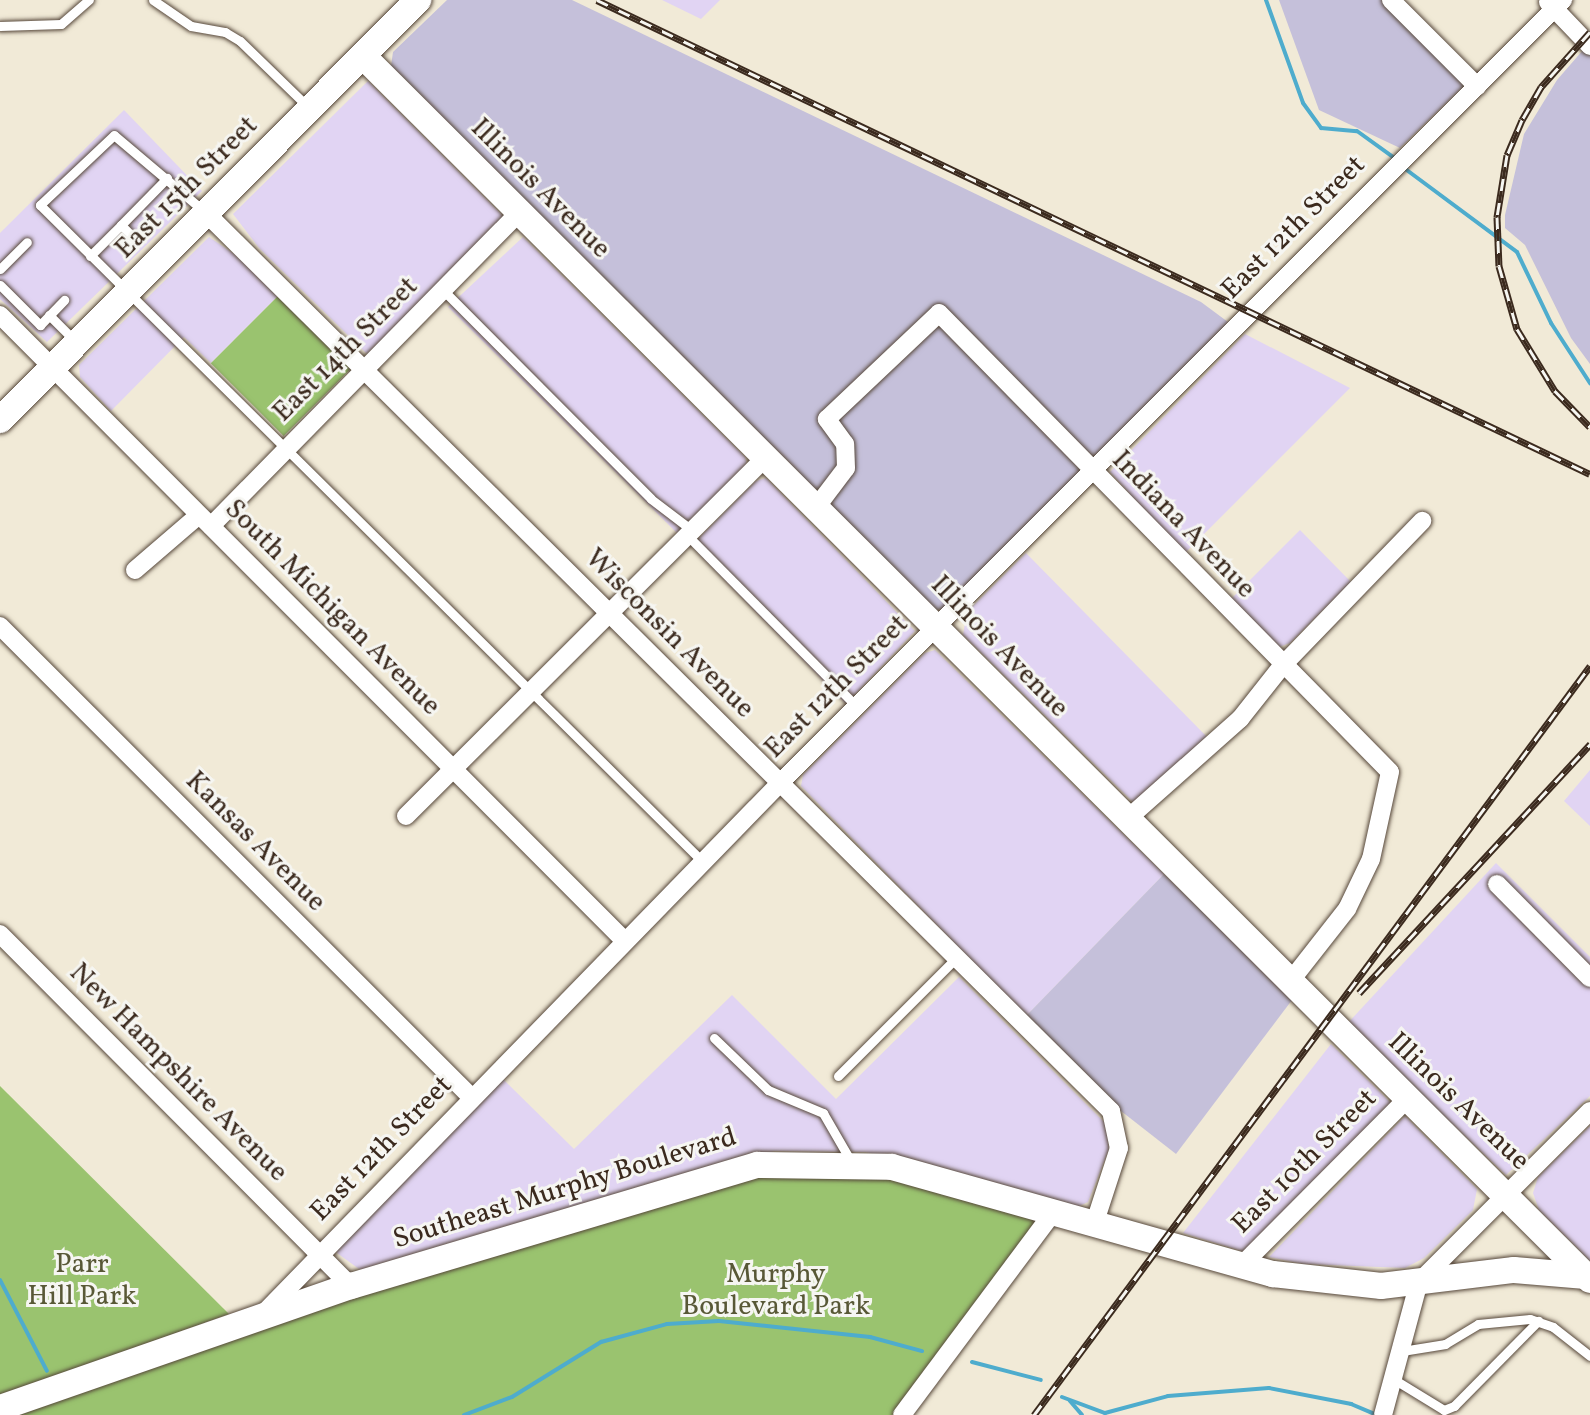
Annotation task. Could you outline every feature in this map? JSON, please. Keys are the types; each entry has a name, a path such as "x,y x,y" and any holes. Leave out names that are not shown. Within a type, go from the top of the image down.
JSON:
{"street":[{"name":"East 15th Street","path":"0,420 418,0"},
{"path":"1391,0 1477,86"},
{"path":"1554,3 1590,46"},
{"name":"East 12th Street","path":"259,1318 779,784 1477,86 1554,3"},
{"name":"Illinois Avenue","path":"363,56 764,459 937,628 1125,821 1507,1194 1588,1278"},
{"name":"Wisconsin Avenue","path":"206,213 1111,1111 1119,1148 1094,1225"},
{"name":"East 14th Street","path":"135,570 205,521 288,448 519,213"},
{"name":"Indiana Avenue","path":"815,509 846,468 845,444 827,419 939,313 1282,666 1390,772 1371,859 1347,909 1289,983"},
{"name":"South Michigan Avenue","path":"0,315 625,941"},
{"path":"406,816 764,459"},
{"path":"1125,821 1240,719 1282,666 1422,521"},
{"name":"Kansas Avenue","path":"0,626 471,1097"},
{"path":"1497,884 1590,978"},
{"name":"New Hampshire Avenue","path":"0,934 351,1286"},
{"name":"East 10th Street","path":"1242,1265 1407,1099"},
{"path":"1386,1409 1419,1282 1590,1111"},
{"name":"Southeast Murphy Boulevard","path":"0,1408 351,1286 757,1165 892,1167 1242,1265 1339,1282 1419,1282 1514,1270 1588,1278"},
{"path":"902,1415 1052,1214"}],"lane":[{"path":"0,26 61,24 89,0"},
{"path":"153,0 191,26 225,32 240,41 310,109"},
{"path":"206,213 114,135 40,205 90,256 130,290 703,862"},
{"path":"90,256 167,178"},
{"path":"121,225 131,235 128,245"},
{"path":"0,269 27,242"},
{"path":"104,269 112,261"},
{"path":"0,285 40,325 64,300"},
{"path":"444,291 651,499 690,533 857,707"},
{"path":"49,315 77,343"},
{"path":"838,1076 956,958"},
{"path":"714,1038 768,1090 823,1113 853,1166"},
{"path":"1402,1351 1445,1344 1478,1324 1498,1319 1538,1321 1553,1327 1590,1356"},
{"path":"1395,1380 1444,1410 1454,1406 1538,1321"}],"shaded area":[{"path":"447,0 572,0 1201,302 1228,322 946,608 935,610 391,66 393,52"},
{"path":"662,0 720,0 701,19"},
{"path":"1279,0 1397,0 1473,77 1400,148 1319,110"},
{"path":"1590,42 1590,364 1571,338 1525,245 1505,228 1505,215 1524,134 1557,80"},
{"path":"368,81 505,218 367,354 259,248 233,214"},
{"path":"124,110 202,191 47,342 0,299 0,233"},
{"path":"209,237 243,260 278,296 211,363 184,337 111,411 80,377 79,365"},
{"path":"523,237 745,457 747,465 678,534 448,307"},
{"path":"1245,334 1350,388 1184,554 1110,472"},
{"path":"766,478 915,631 846,704 691,546 756,481"},
{"path":"1300,530 1351,582 1290,643 1279,647 1230,600"},
{"path":"1026,553 1210,740 1134,803 963,635 967,612"},
{"path":"935,650 1164,874 1026,1016 801,786 803,775 925,653"},
{"path":"1590,770 1590,826 1564,801"},
{"path":"1496,863 1590,957 1590,1096 1506,1175 1347,1024"},
{"path":"1164,874 1292,1000 1176,1154 1121,1111 1026,1016"},
{"path":"959,977 1106,1124 1109,1149 1088,1202 1075,1208 866,1152 774,1151 373,1269 359,1269 337,1253 336,1246 501,1077 574,1149 732,995 836,1099"},
{"path":"1331,1044 1392,1104 1245,1252 1183,1233"},
{"path":"1405,1116 1477,1189 1473,1210 1424,1258 1405,1268 1304,1264 1269,1257"},
{"path":"1590,1126 1590,1261 1539,1210 1533,1193 1538,1177"}],"green space":[{"path":"278,296 351,369 284,436 211,363"},
{"name":"Parr Hill Park","path":"0,1086 229,1314 0,1396"},
{"name":"Murphy Boulevard Park","path":"757,1165 892,1167 1052,1214 902,1415 0,1415"}],"waterway":[{"path":"1266,0 1303,103 1321,128 1357,131 1396,159"},
{"path":"1404,168 1517,252 1551,323 1590,383"},
{"path":"0,1280 47,1371"},
{"path":"464,1415 512,1397 601,1342 667,1324 719,1321 870,1337 922,1351"},
{"path":"972,1362 1041,1380"},
{"path":"1062,1397 1105,1413 1168,1396 1269,1388 1351,1404 1377,1415"},
{"path":"1070,1401 1082,1415"}],"railway":[{"path":"597,0 1590,474"},
{"path":"1590,32 1541,87 1522,120 1507,155 1497,217 1499,266 1517,329 1555,391 1590,427"},
{"path":"1034,1415 1590,666"},
{"path":"1359,993 1590,744"}]}
